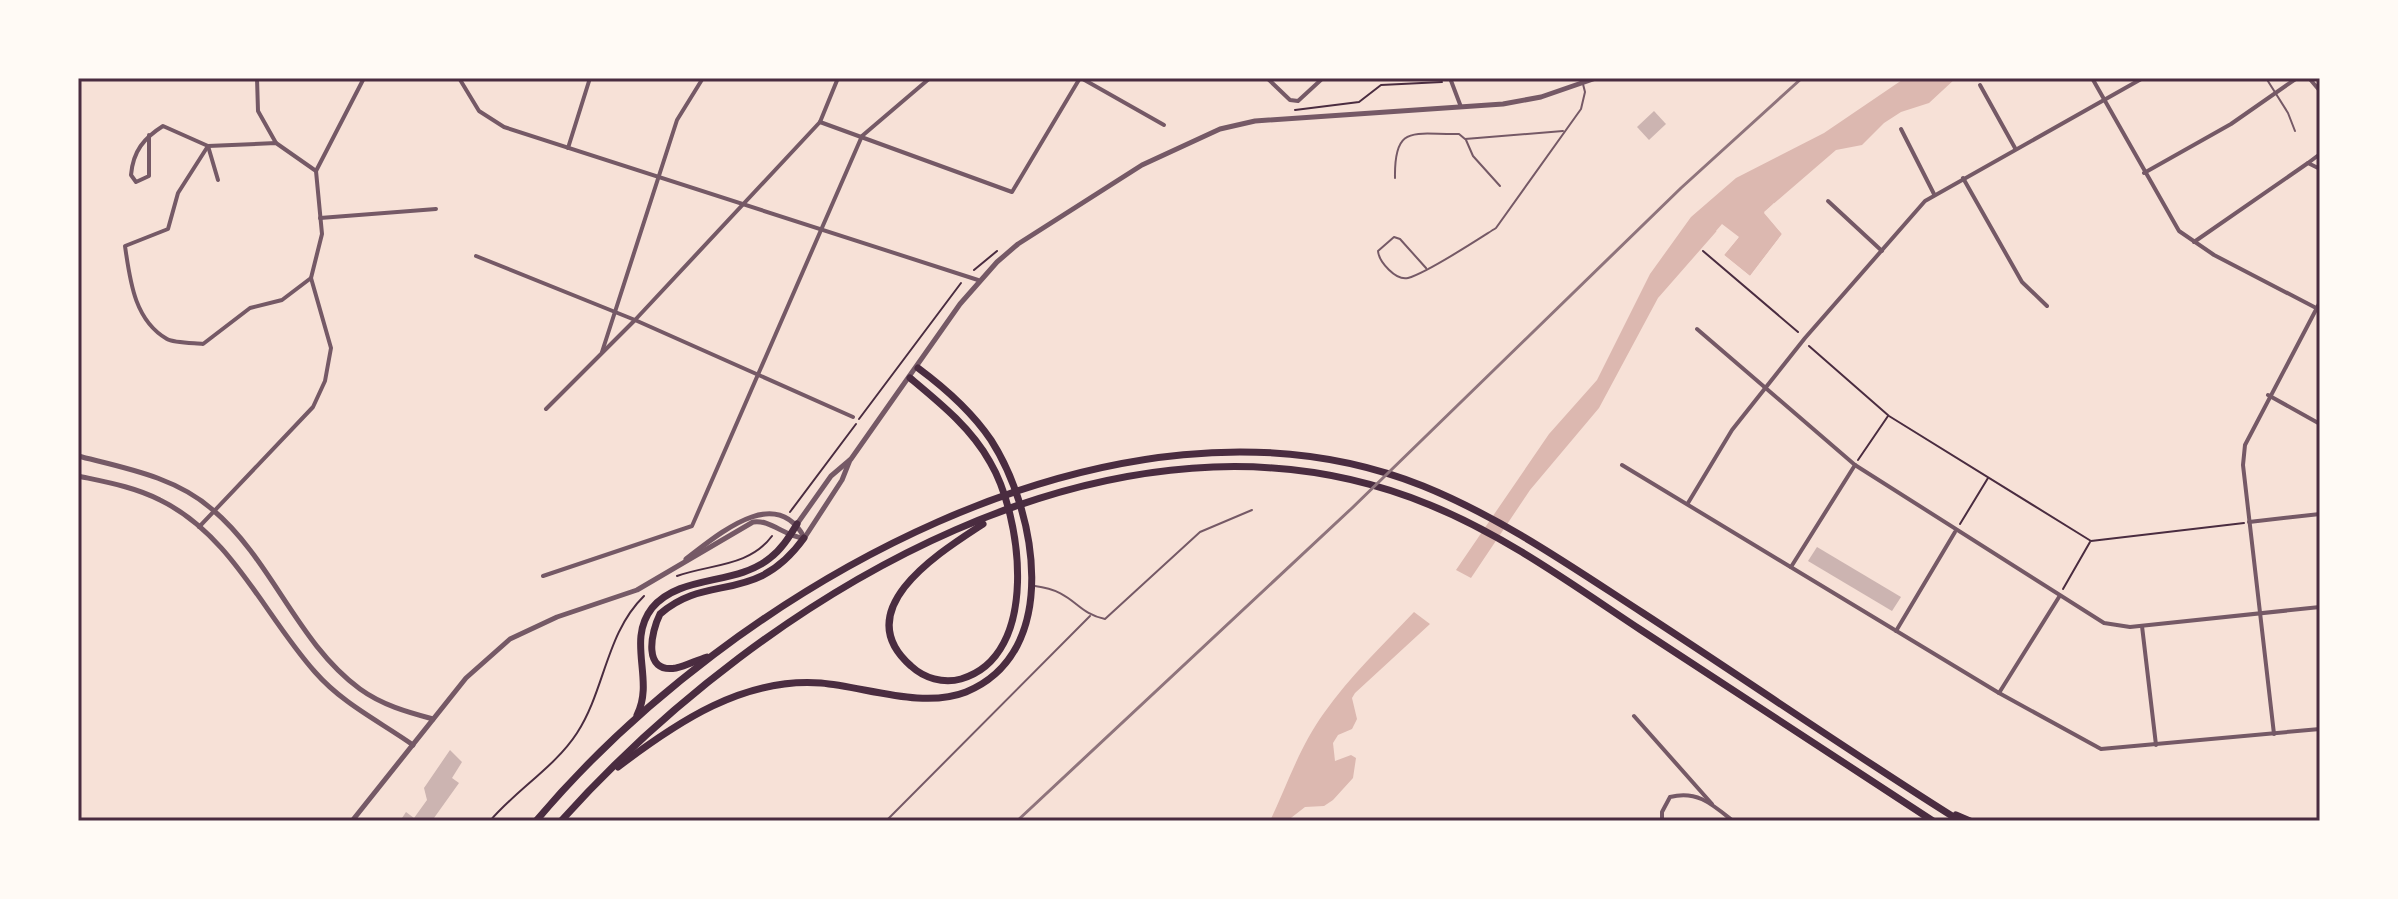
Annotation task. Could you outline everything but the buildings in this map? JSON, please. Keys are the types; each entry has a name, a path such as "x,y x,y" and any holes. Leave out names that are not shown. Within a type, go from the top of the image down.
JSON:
{"main road":[{"path":"591,788 680,724 722,701 755,690 784,684 821,683 940,698 982,685 998,674 1017,648 1030,585 1024,518 1002,459 975,419 918,368"},
{"path":"910,378 956,418 991,462 1009,507 1018,560 1012,616 997,654 980,670 959,680 928,676 906,662 892,641 894,606 917,571 995,516"},
{"path":"536,821 634,720 717,653 859,561 990,501 1054,479 1157,455 1262,452 1340,462 1419,484 1481,512 1564,561 1960,821"},
{"path":"561,821 653,727 770,633 893,561 995,516 1055,495 1169,470 1261,467 1338,476 1399,493 1469,523 1556,574 1933,821"},
{"path":"634,720 646,694 640,641 651,610 678,590 722,580 757,567 770,558 797,524"},
{"path":"717,653 678,668 662,666 655,661 651,645 660,614 689,597 758,580 781,565 804,538"},
{"path":"1943,810 1970,821"}],"street":[{"path":"257,78 258,111 276,143 316,171"},
{"path":"199,527 313,407 321,393 331,348 311,278 322,234 316,171 364,78"},
{"path":"459,78 474,104 492,122 978,280"},
{"path":"568,148 590,78"},
{"path":"601,353 677,120 703,78"},
{"path":"546,409 635,320 820,122 838,78"},
{"path":"543,576 692,526 862,136 930,78"},
{"path":"820,122 1012,192 1081,78 1164,125"},
{"path":"1267,78 1290,100 1298,101 1323,78"},
{"path":"804,538 842,480 851,459 978,280 1018,244 1142,165 1220,129 1300,115 1461,107 1541,97 1596,78"},
{"path":"2092,78 2170,220 2194,242 2318,309"},
{"path":"1688,503 1732,430 1766,387 1934,194 2143,78"},
{"path":"2144,173 2231,124 2297,78"},
{"path":"2309,78 2320,91"},
{"path":"1451,80 1461,107"},
{"path":"1980,85 2015,148"},
{"path":"149,135 149,176 136,182 131,175 132,164 149,135 163,126 208,146 276,143"},
{"path":"1901,129 1934,194"},
{"path":"208,146 218,180"},
{"path":"208,146 178,193 168,229 125,246 131,293 155,329 170,342 203,344 250,308 282,300 311,278"},
{"path":"2194,242 2320,154"},
{"path":"2308,163 2320,169"},
{"path":"1963,178 2022,282 2047,306"},
{"path":"1828,201 1882,251"},
{"path":"320,218 436,209"},
{"path":"476,256 635,320 853,417"},
{"path":"2274,734 2249,522 2245,445 2268,395 2320,302"},
{"path":"1697,329 1855,465 1955,532 2104,623 2142,626 2320,607"},
{"path":"2268,395 2320,424"},
{"path":"78,456 175,485 214,510 240,536 343,675 387,705 433,719"},
{"path":"797,524 831,476 851,459"},
{"path":"1622,465 1999,693 2101,749 2320,729"},
{"path":"1791,567 1855,465"},
{"path":"78,476 159,499 199,527 239,569 315,672 357,710 413,745"},
{"path":"676,566 747,517 769,513 786,517 797,524 804,538"},
{"path":"2249,522 2320,514"},
{"path":"352,821 466,678 510,639 557,617 637,590 753,522 764,522 789,537 804,538"},
{"path":"1896,631 1955,532"},
{"path":"1999,693 2059,597"},
{"path":"2142,626 2156,745"},
{"path":"1634,716 1712,804 1733,821"},
{"path":"1662,821 1662,812 1670,797 1685,793 1712,804"}],"lane":[{"path":"2266,78 2295,131"},
{"path":"1426,268 1400,239 1394,237 1378,251 1379,258 1397,277 1407,279 1496,228 1581,109 1585,92 1582,83"},
{"path":"1465,139 1564,131"},
{"path":"1395,178 1395,151 1399,141 1411,135 1459,134 1473,156 1500,186"},
{"path":"1030,585 1054,588 1070,596 1090,616 1105,619 1200,532 1252,510"},
{"path":"886,821 1090,616"}],"path":[{"path":"1290,111 1359,102 1381,85 1451,80"},
{"path":"786,517 966,276 999,249"},
{"path":"1703,251 1889,416 2091,541 2249,522"},
{"path":"1855,465 1889,416"},
{"path":"1955,532 1988,476"},
{"path":"674,578 740,560 766,544 777,530"},
{"path":"2059,597 2091,541"},
{"path":"490,821 510,796 576,735 624,620 647,593"}],"shaded area":[{"path":"1905,78 1956,78 1929,103 1901,112 1884,123 1862,145 1836,150 1764,212 1782,234 1750,276 1724,255 1738,238 1722,225 1658,298 1599,408 1530,490 1471,578 1456,570 1549,434 1597,380 1650,274 1691,217 1736,178 1824,133"},
{"path":"1414,612 1430,624 1355,693 1352,698 1357,719 1352,729 1338,735 1333,743 1335,761 1351,755 1356,758 1353,778 1324,806 1305,807 1287,821 1270,821 1315,726 1356,673"}],"pier":[{"path":"1774,203 1777,206 1770,213 1786,235 1750,280 1720,255 1733,238 1722,230 1719,233 1716,231 1722,224 1739,237 1724,255 1750,276 1782,234 1764,213"}],"railway":[{"path":"1017,821 1351,509 1681,188 1802,78"}]}
